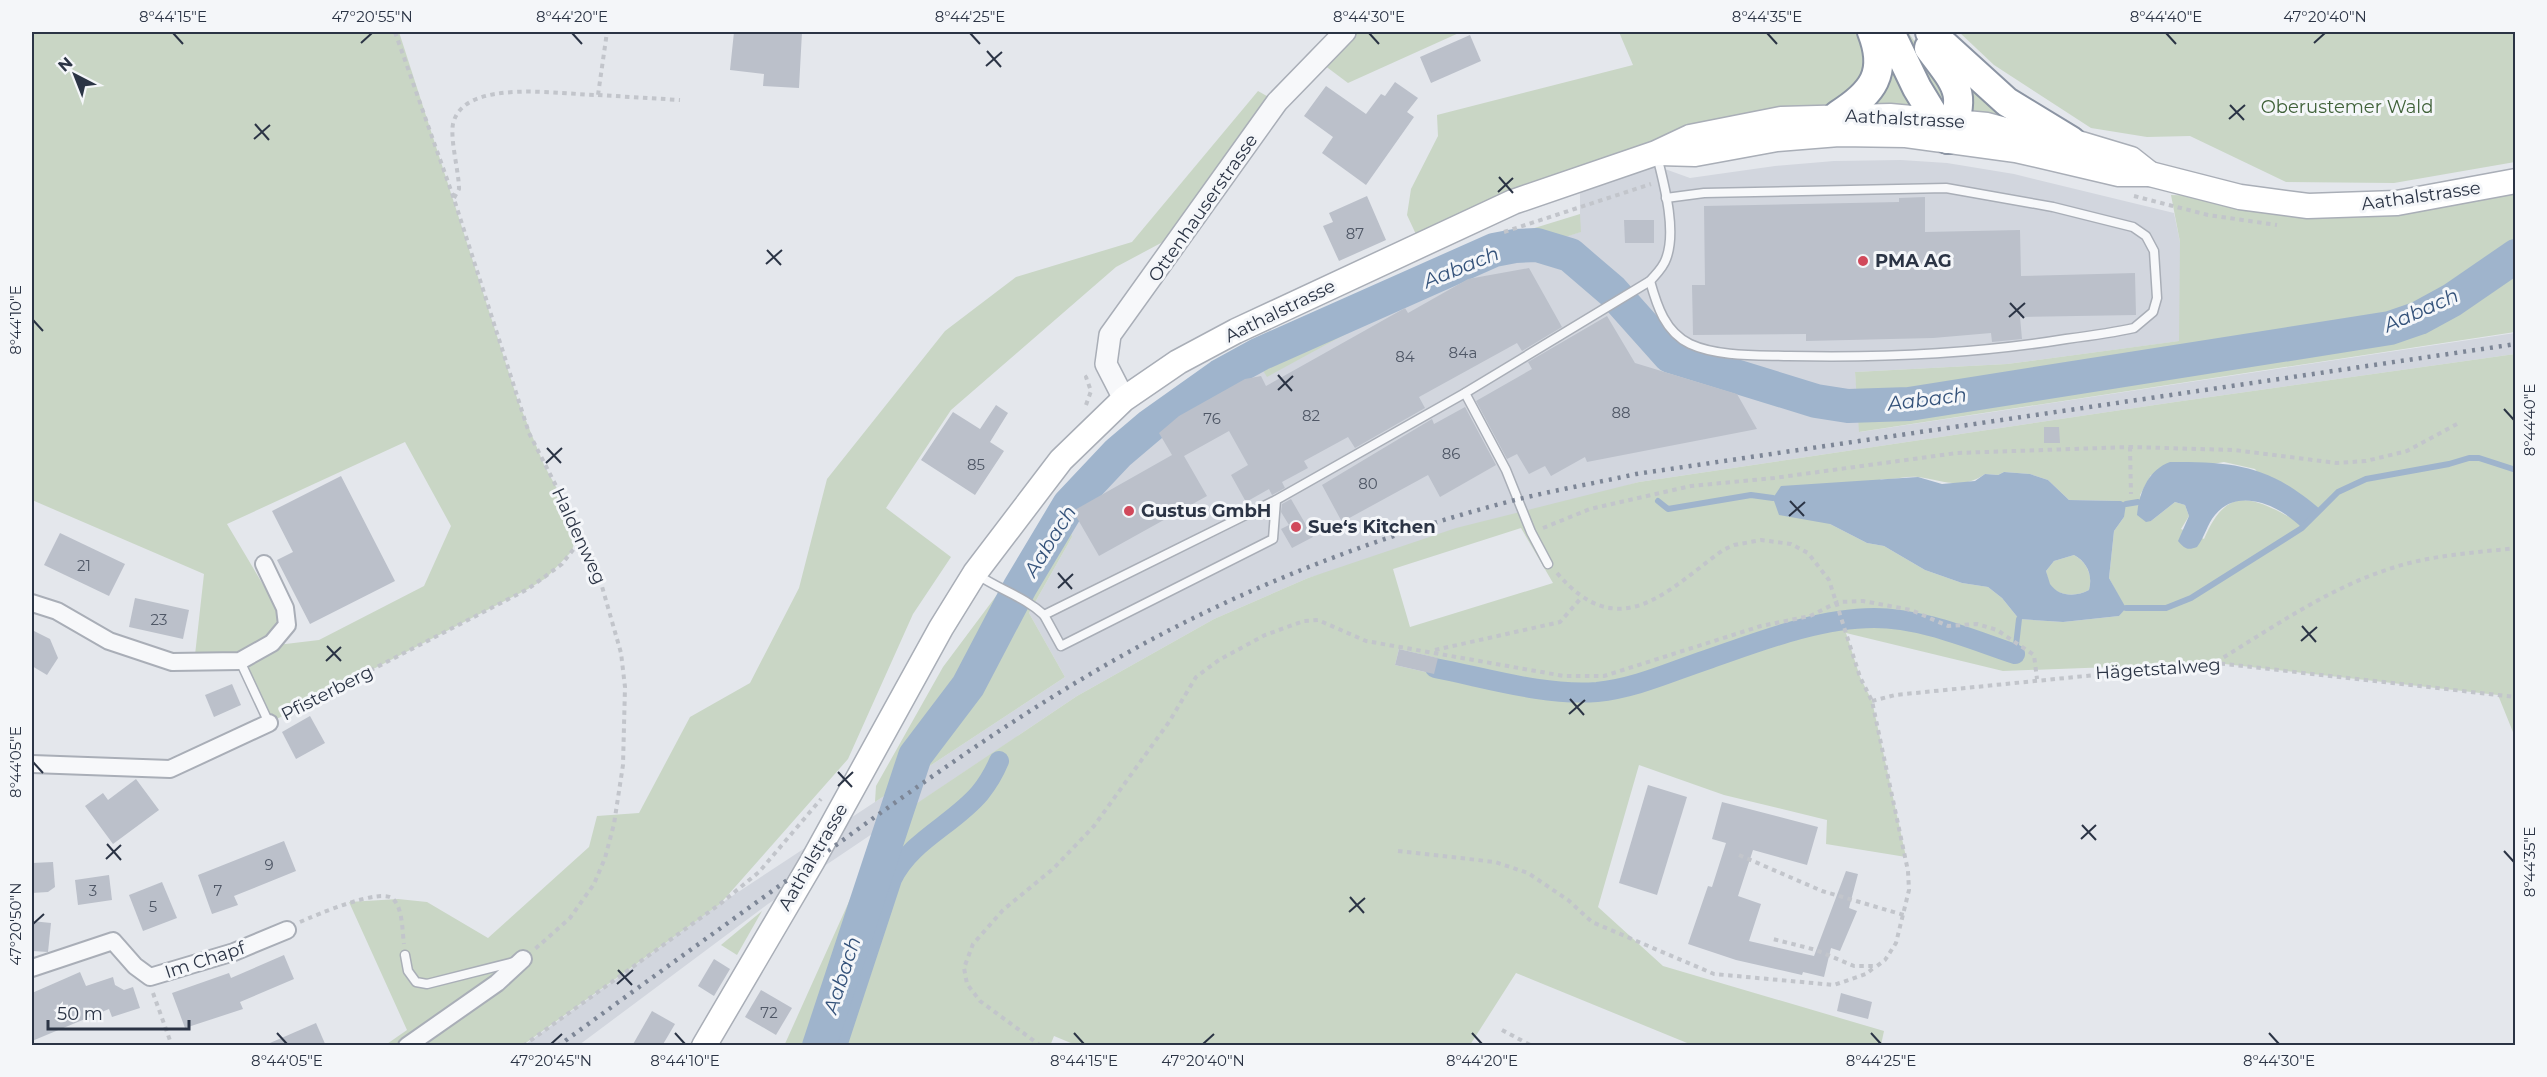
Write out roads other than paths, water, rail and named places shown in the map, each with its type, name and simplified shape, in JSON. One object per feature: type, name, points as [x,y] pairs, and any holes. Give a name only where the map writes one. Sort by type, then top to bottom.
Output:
[{"type":"highway","points":[[1838,115],[1864,97],[1875,80],[1879,58],[1872,32]]},
{"type":"highway","points":[[1890,32],[1917,88],[1946,126],[1960,104],[1958,90],[1916,32]]},
{"type":"highway","points":[[1930,32],[2007,102],[2071,141]]},
{"type":"main road","name":"Aathalstrasse","points":[[704,1046],[812,862],[941,628],[975,573],[1061,460],[1124,399],[1178,362],[1236,331],[1420,243],[1513,202],[1656,153],[1690,137],[1781,119],[1838,115],[2071,141],[2131,159],[2150,174]]},
{"type":"main road","name":"Aathalstrasse","points":[[1656,153],[1695,154],[1777,139],[1839,134],[1906,135],[1946,126],[2026,152],[2119,174],[2150,174],[2240,197],[2308,206],[2397,203],[2516,181]]},
{"type":"street","name":"Ottenhauserstrasse","points":[[1124,399],[1106,364],[1110,335],[1277,102],[1345,32]]},
{"type":"street","points":[[32,603],[57,611],[109,641],[149,656],[194,664],[240,661],[272,643],[287,625],[285,608],[264,564]]},
{"type":"street","name":"Pfisterberg","points":[[37,765],[170,769],[269,723]]},
{"type":"street","name":"Im Chapf","points":[[32,968],[113,942],[135,966],[150,977],[234,952],[287,930]]},
{"type":"street","points":[[407,1046],[497,983],[523,959]]},
{"type":"lane","points":[[1044,615],[1276,500],[1465,393],[1638,291],[1650,281],[1667,258],[1670,236],[1663,180],[1656,153]]},
{"type":"lane","points":[[1650,281],[1664,320],[1672,332],[1689,344],[1721,352],[1775,355],[1838,357],[2012,348],[2134,328],[2148,318],[2156,307],[2156,263],[2154,250],[2146,236],[2133,227],[2054,207],[1924,187],[1704,193],[1666,198]]},
{"type":"lane","points":[[1465,393],[1506,470],[1531,532],[1548,564]]},
{"type":"lane","points":[[975,573],[1001,589],[1031,602],[1044,615],[1061,646],[1273,539],[1276,500]]},
{"type":"lane","points":[[240,661],[269,723]]},
{"type":"lane","points":[[405,955],[408,971],[416,982],[427,984],[523,959]]},
{"type":"water","points":[[2170,462],[2214,463],[2251,469],[2285,484],[2321,510],[2302,528],[2283,513],[2259,502],[2235,502],[2224,506],[2215,515],[2197,547],[2186,548],[2178,541],[2189,516],[2185,505],[2175,502],[2151,521],[2146,522],[2137,515],[2140,499],[2150,476]]},
{"type":"water","points":[[2004,472],[2030,474],[2048,480],[2069,500],[2121,501],[2126,504],[2124,517],[2114,531],[2109,578],[2126,608],[2119,616],[2063,622],[2019,619],[2002,598],[1988,587],[1962,583],[1925,570],[1884,546],[1867,543],[1830,524],[1779,515],[1773,498],[1781,486],[1918,477],[1942,484],[1975,481],[1985,474],[1998,475]],"holes":[[[2074,555],[2086,565],[2089,574],[2089,590],[2073,595],[2058,591],[2050,584],[2046,571],[2054,561]]]},
{"type":"waterway","name":"Aabach","points":[[819,1046],[915,756],[968,686],[1020,587],[1069,505],[1118,453],[1151,425],[1220,376],[1260,354],[1494,250],[1537,245],[1570,255],[1612,291],[1670,356],[1816,401],[1848,406],[1909,404],[2390,328],[2419,318],[2452,300],[2516,256]]},
{"type":"waterway","points":[[1645,346],[1653,339]]},
{"type":"waterway","points":[[2126,608],[2166,608],[2191,598],[2302,528],[2338,492],[2366,479],[2449,464],[2469,458],[2479,458],[2516,470]]},
{"type":"waterway","points":[[1658,501],[1668,509],[1751,495],[1773,498]]},
{"type":"waterway","points":[[2126,504],[2138,502]]},
{"type":"waterway","points":[[1435,668],[1536,689],[1577,693],[1597,692],[1639,683],[1788,632],[1831,622],[1874,618],[1928,625],[2015,654]]},
{"type":"waterway","points":[[2015,654],[2019,619]]},
{"type":"waterway","points":[[837,1046],[892,879],[900,865],[921,843],[980,793],[991,778],[999,761]]},
{"type":"railway","points":[[558,1046],[958,758],[1057,694],[1107,664],[1212,609],[1286,576],[1361,547],[1515,500],[1636,474],[2516,344]]},
{"type":"place","name":"PMA AG","points":[[1863,261]]},
{"type":"place","name":"Gustus GmbH","points":[[1129,511]]},
{"type":"place","name":"Sue‘s Kitchen","points":[[1296,527]]},
{"type":"park label","name":"Oberustemer Wald","points":[[2347,107]]}]
